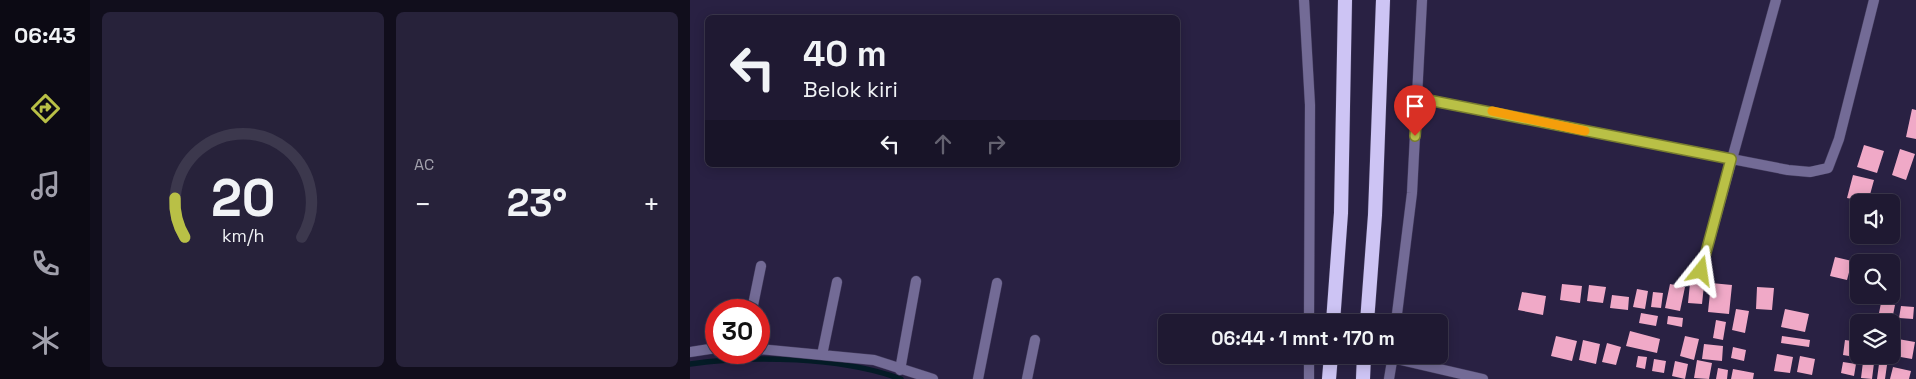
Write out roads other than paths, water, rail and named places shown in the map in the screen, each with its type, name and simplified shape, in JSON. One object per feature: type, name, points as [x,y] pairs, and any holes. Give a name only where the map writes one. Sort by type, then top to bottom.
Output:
[{"type":"highway","points":[[1334,314],[1341,213],[1345,0]]},
{"type":"highway","points":[[1368,314],[1376,215],[1383,0]]},
{"type":"highway","points":[[1329,379],[1330,364]]},
{"type":"highway","points":[[1363,379],[1364,364]]},
{"type":"street","points":[[1304,0],[1310,104],[1309,314]]},
{"type":"street","points":[[1397,314],[1412,193],[1422,0]]},
{"type":"street","points":[[1701,271],[1776,0]]},
{"type":"street","points":[[1418,98],[1731,159],[1810,172],[1828,168],[1839,139],[1874,0]]},
{"type":"street","points":[[754,299],[761,266]]},
{"type":"street","points":[[900,370],[916,281]]},
{"type":"street","points":[[822,355],[837,282]]},
{"type":"street","points":[[978,379],[998,282]]},
{"type":"street","points":[[1027,379],[1035,340]]},
{"type":"street","points":[[690,352],[705,350]]},
{"type":"street","points":[[770,350],[874,360],[900,370],[933,379]]},
{"type":"street","points":[[1309,364],[1309,379]]},
{"type":"street","points":[[1389,379],[1391,364]]},
{"type":"street","points":[[1423,364],[1482,379]]},
{"type":"waterway","points":[[690,364],[741,359],[797,360],[852,366],[901,379]]}]
